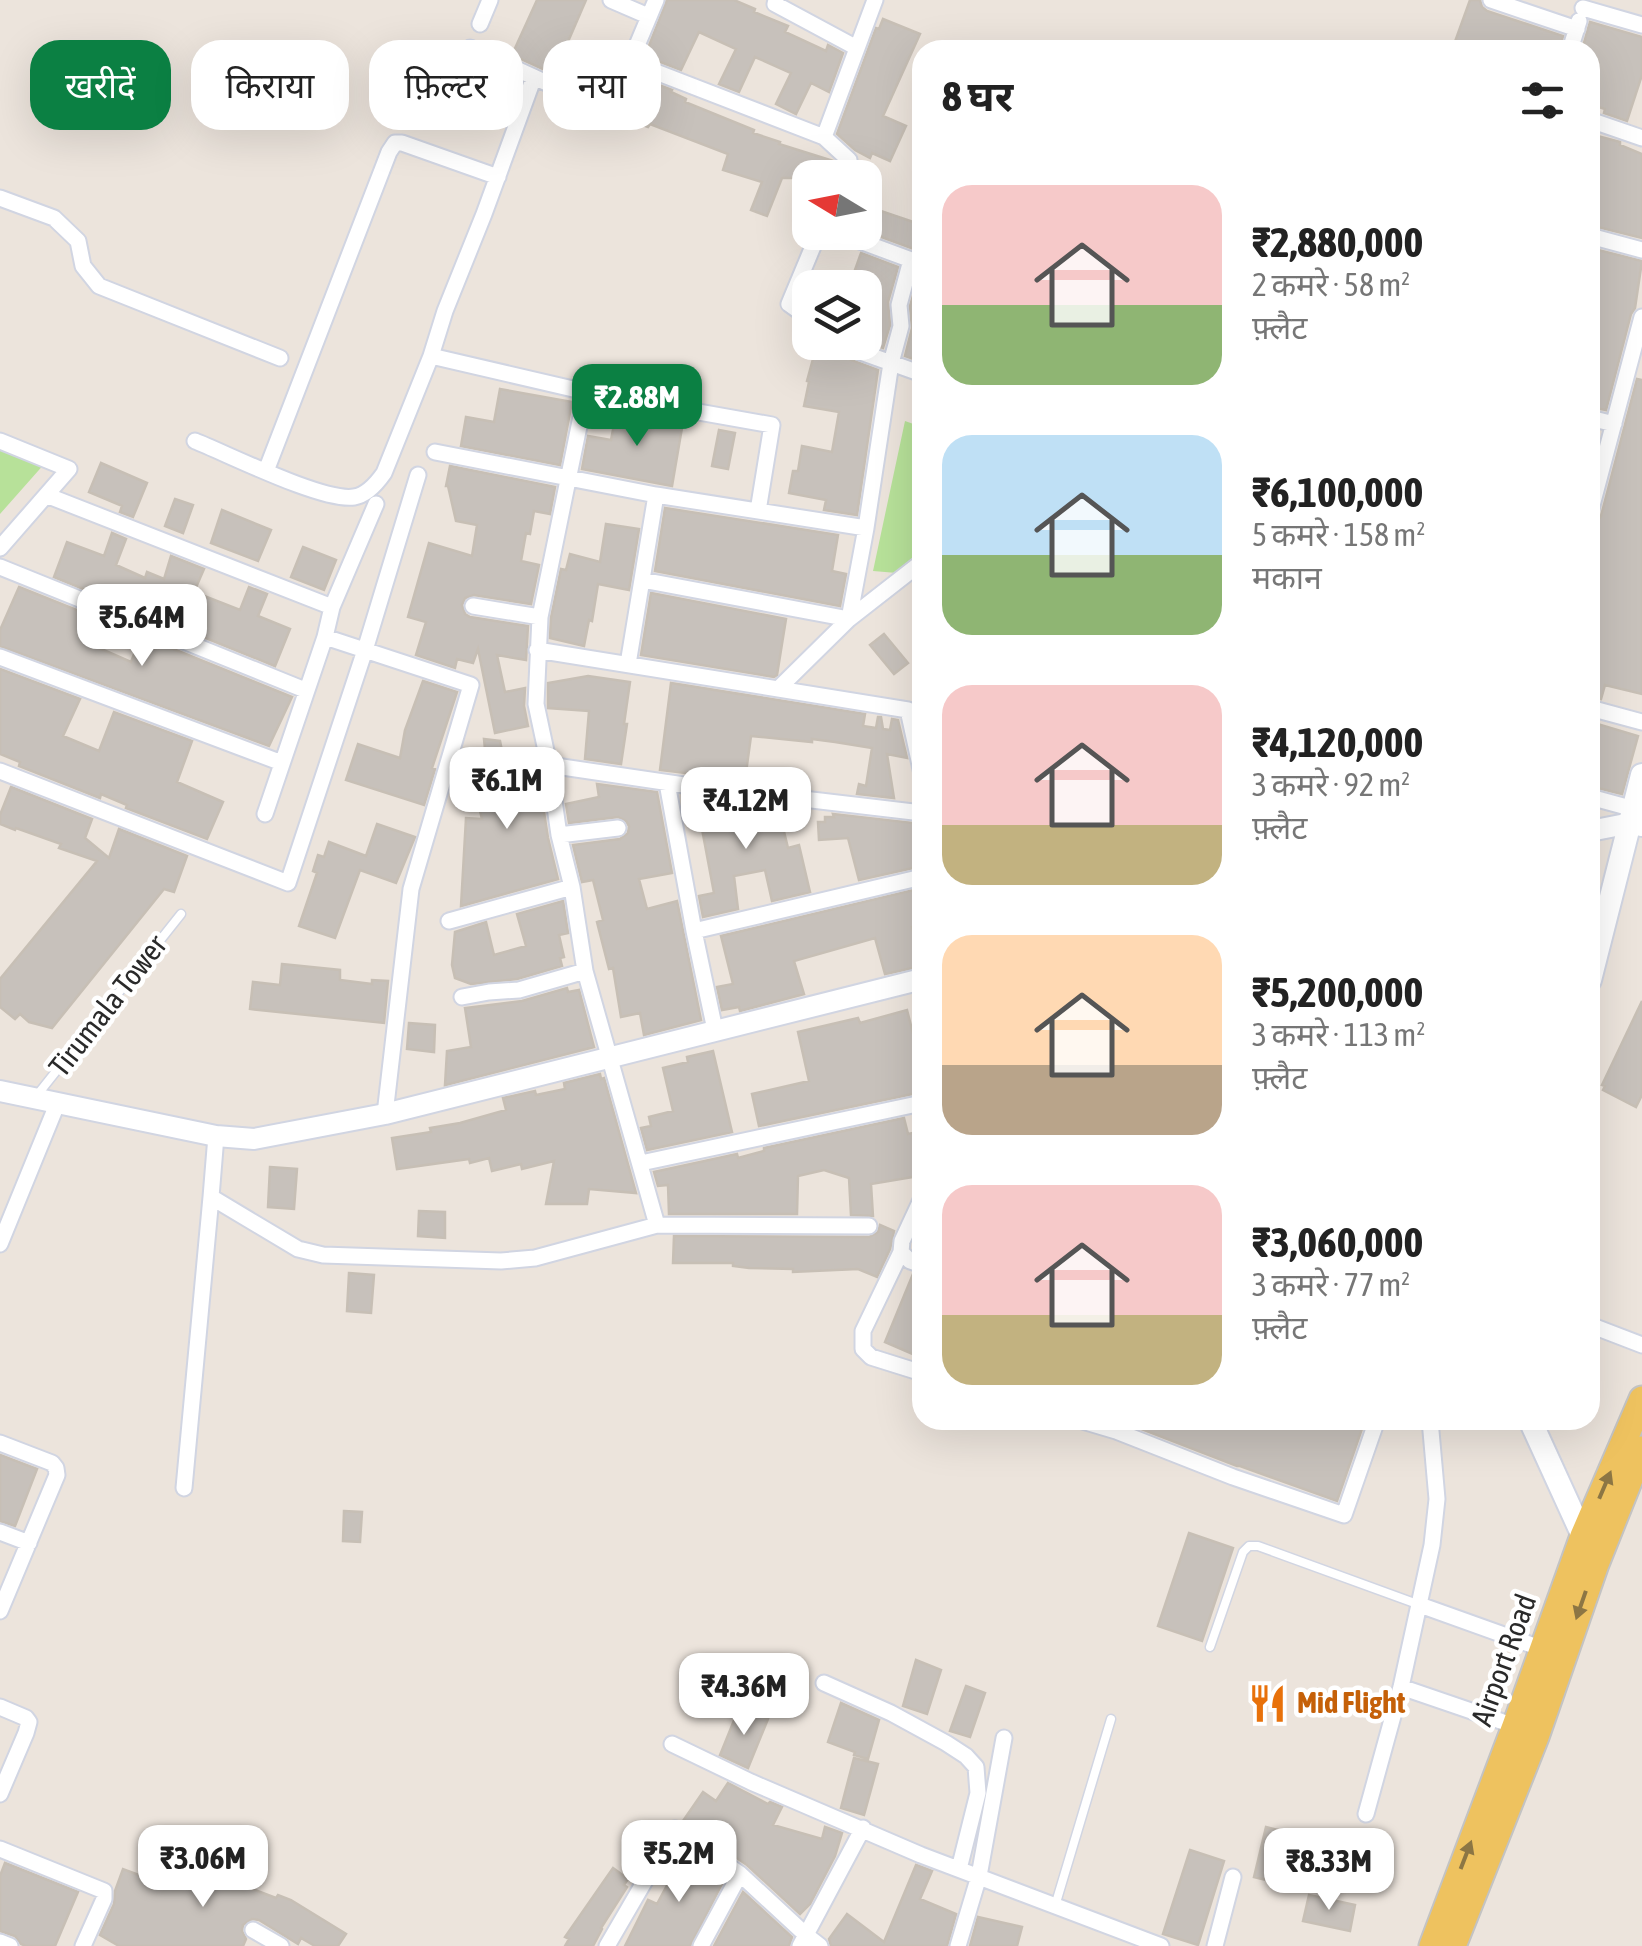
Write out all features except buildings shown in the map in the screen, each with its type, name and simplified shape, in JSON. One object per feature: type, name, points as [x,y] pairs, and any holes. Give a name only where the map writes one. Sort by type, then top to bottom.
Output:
[{"type":"main road","points":[[1600,945],[1636,819],[1642,775]]},
{"type":"main road","name":"Airport Road","points":[[1432,1946],[1583,1536],[1642,1399]]},
{"type":"main road","points":[[1535,1430],[1596,1564]]},
{"type":"main road","name":"Airport Road","points":[[1453,1946],[1536,1737],[1596,1564],[1642,1449]]},
{"type":"street","points":[[480,24],[490,0]]},
{"type":"street","points":[[611,0],[652,8],[639,40]]},
{"type":"street","points":[[824,137],[875,0]]},
{"type":"street","points":[[1491,0],[1577,29]]},
{"type":"street","points":[[772,1],[857,48]]},
{"type":"street","points":[[1573,40],[1584,4],[1642,25]]},
{"type":"street","points":[[523,72],[543,81]]},
{"type":"street","points":[[661,74],[824,137],[850,160]]},
{"type":"street","points":[[195,441],[304,487],[343,497],[357,497],[376,484],[391,458],[431,356],[534,77]]},
{"type":"street","points":[[1600,123],[1642,138]]},
{"type":"street","points":[[266,471],[395,142],[498,178]]},
{"type":"street","points":[[0,198],[54,218],[78,240],[83,266],[99,286],[280,358]]},
{"type":"street","points":[[1600,239],[1642,250]]},
{"type":"street","points":[[882,249],[912,260]]},
{"type":"street","points":[[849,619],[891,363],[901,326],[899,305],[912,274]]},
{"type":"street","points":[[1600,476],[1642,317]]},
{"type":"street","points":[[431,356],[586,392],[772,425],[758,511]]},
{"type":"street","points":[[882,360],[912,370]]},
{"type":"street","points":[[586,392],[540,617],[536,704],[572,887],[584,971],[657,1225]]},
{"type":"street","points":[[1600,420],[1614,424]]},
{"type":"street","points":[[0,441],[69,469],[0,548]]},
{"type":"street","points":[[435,452],[656,495],[866,528]]},
{"type":"street","points":[[0,772],[288,883],[366,650],[418,475]]},
{"type":"street","points":[[46,495],[332,607]]},
{"type":"street","points":[[628,664],[656,495]]},
{"type":"street","points":[[265,814],[332,607],[376,504]]},
{"type":"street","points":[[0,567],[305,690]]},
{"type":"street","points":[[778,688],[849,619],[912,570]]},
{"type":"street","points":[[642,580],[849,619]]},
{"type":"street","points":[[473,606],[540,617]]},
{"type":"street","points":[[325,637],[472,685],[410,889],[385,1114]]},
{"type":"street","points":[[537,650],[908,710],[912,707]]},
{"type":"street","points":[[0,657],[282,763]]},
{"type":"street","points":[[908,710],[912,728]]},
{"type":"street","points":[[1600,711],[1642,722]]},
{"type":"street","points":[[549,765],[912,812]]},
{"type":"street","points":[[667,783],[715,1030]]},
{"type":"street","points":[[1600,803],[1636,819]]},
{"type":"street","points":[[1600,828],[1636,819]]},
{"type":"street","points":[[559,835],[618,828]]},
{"type":"street","points":[[694,931],[912,879]]},
{"type":"street","points":[[449,922],[572,887]]},
{"type":"street","points":[[462,997],[519,990],[584,971]]},
{"type":"street","points":[[0,1091],[216,1136],[254,1138],[385,1114],[912,981]]},
{"type":"street","points":[[0,1244],[58,1102]]},
{"type":"street","points":[[640,1163],[912,1105]]},
{"type":"street","points":[[184,1488],[216,1136]]},
{"type":"street","points":[[211,1197],[298,1249],[323,1254],[500,1261],[535,1258],[657,1225],[869,1226]]},
{"type":"street","points":[[912,1219],[901,1252],[863,1331],[863,1349],[871,1357],[912,1370]]},
{"type":"street","points":[[901,1252],[912,1262]]},
{"type":"street","points":[[1600,1329],[1642,1345]]},
{"type":"street","points":[[1128,1430],[1234,1477],[1344,1515],[1373,1430]]},
{"type":"street","points":[[1366,1814],[1401,1686],[1432,1546],[1437,1500],[1431,1430]]},
{"type":"street","points":[[0,1443],[56,1468],[55,1480],[29,1544],[8,1574],[0,1611]]},
{"type":"street","points":[[0,1532],[29,1544]]},
{"type":"street","points":[[1420,1606],[1542,1649]]},
{"type":"street","points":[[824,1683],[946,1742],[976,1767],[978,1793],[959,1869]]},
{"type":"street","points":[[1401,1686],[1515,1726]]},
{"type":"street","points":[[0,1707],[29,1722],[1,1788]]},
{"type":"street","points":[[958,1946],[979,1876],[1004,1738]]},
{"type":"street","points":[[672,1744],[921,1855],[1161,1946]]},
{"type":"street","points":[[803,1941],[862,1828]]},
{"type":"street","points":[[607,1946],[674,1829],[740,1874],[803,1941],[820,1946]]},
{"type":"street","points":[[0,1848],[104,1891],[84,1946]]},
{"type":"street","points":[[701,1946],[740,1874]]},
{"type":"street","points":[[1215,1946],[1234,1877]]},
{"type":"street","points":[[253,1930],[281,1946]]},
{"type":"street","points":[[0,1942],[10,1946]]},
{"type":"lane","name":"Tirumala Tower","points":[[35,1098],[181,914]]},
{"type":"lane","points":[[1210,1646],[1249,1546],[1420,1606]]},
{"type":"lane","points":[[1055,1906],[1111,1719]]},
{"type":"green space","points":[[905,421],[912,423],[912,560],[897,573],[873,571]]},
{"type":"green space","points":[[0,443],[46,462],[0,514]]},
{"type":"place","name":"Mid Flight","points":[[1267,1703]]}]
